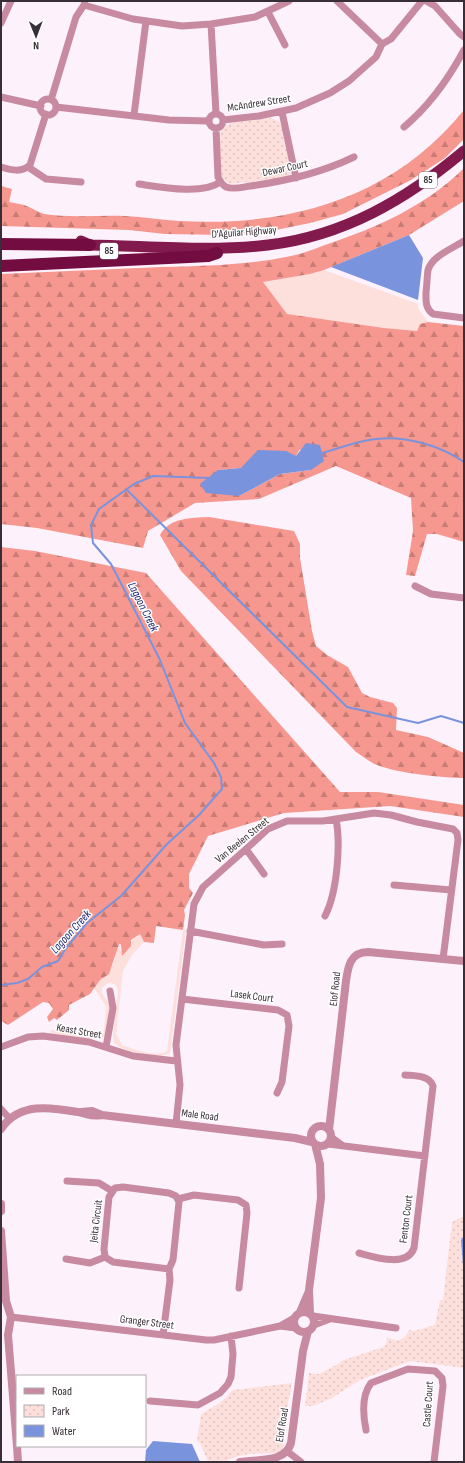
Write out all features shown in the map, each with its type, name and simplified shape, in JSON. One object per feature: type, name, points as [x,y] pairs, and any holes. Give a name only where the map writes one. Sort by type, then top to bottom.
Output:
[{"type":"highway","name":"D'Aguilar Highway","points":[[1,238],[81,241],[90,245],[237,248],[270,245],[304,238],[357,220],[389,205],[422,185],[464,151]]},
{"type":"highway","name":"D'Aguilar Highway","points":[[1,249],[217,253],[246,252],[288,246],[349,229],[385,213],[419,193],[440,178],[464,156]]},
{"type":"highway","points":[[1,244],[90,245]]},
{"type":"highway","points":[[1,266],[208,256],[217,253]]},
{"type":"street","points":[[1,23],[11,1]]},
{"type":"street","points":[[51,100],[76,17],[84,3],[119,16],[146,22],[182,26],[211,24],[255,17],[289,1]]},
{"type":"street","points":[[337,1],[382,44]]},
{"type":"street","name":"McAndrew Street","points":[[223,120],[282,112],[313,102],[349,81],[376,57],[382,44],[391,39],[422,1]]},
{"type":"street","points":[[426,1],[435,6],[464,37]]},
{"type":"street","points":[[268,12],[284,45]]},
{"type":"street","points":[[134,116],[146,22]]},
{"type":"street","points":[[211,24],[216,113]]},
{"type":"street","points":[[404,127],[422,109],[449,74],[464,50]]},
{"type":"street","points":[[1,97],[41,106]]},
{"type":"street","points":[[44,100],[51,100],[55,102],[56,107],[53,113],[46,114],[42,111],[41,106],[44,100]]},
{"type":"street","points":[[56,107],[168,120],[208,121]]},
{"type":"street","points":[[282,112],[296,178]]},
{"type":"street","points":[[216,113],[220,114],[223,120],[222,124],[216,128]]},
{"type":"street","points":[[208,121],[211,115],[216,113]]},
{"type":"street","points":[[1,167],[17,171],[28,167],[32,161],[46,114]]},
{"type":"street","points":[[208,121],[210,125],[216,128]]},
{"type":"street","points":[[139,184],[174,188],[209,188],[220,182],[218,173],[216,128]]},
{"type":"street","name":"Dewar Court","points":[[220,182],[227,187],[237,188],[296,178],[324,170],[354,157]]},
{"type":"street","points":[[28,167],[46,179],[81,182]]},
{"type":"street","points":[[464,241],[430,265],[426,302],[429,311],[433,314],[464,318]]},
{"type":"street","points":[[415,586],[431,594],[464,598]]},
{"type":"street","name":"Van Beelen Street","points":[[176,1124],[180,1085],[176,1062],[176,1044],[194,904],[203,888],[268,829],[278,824],[296,820],[323,821],[363,814],[386,814],[453,829],[457,833],[458,840],[443,959]]},
{"type":"street","points":[[325,916],[332,899],[339,841],[336,819]]},
{"type":"street","points":[[246,848],[260,865],[264,874]]},
{"type":"street","points":[[394,885],[451,890]]},
{"type":"street","points":[[190,931],[264,946],[282,944]]},
{"type":"street","name":"Elof Road","points":[[320,1164],[328,1139],[347,977],[352,959],[357,954],[368,952],[464,961]]},
{"type":"street","points":[[106,1047],[113,1008],[110,991]]},
{"type":"street","name":"Lasek Court","points":[[182,999],[278,1010],[287,1015],[290,1026],[282,1082],[277,1093]]},
{"type":"street","name":"Keast Street","points":[[1,1047],[16,1041],[36,1036],[84,1041],[133,1056],[176,1062]]},
{"type":"street","points":[[321,1126],[328,1139],[346,1146],[425,1156],[433,1086],[432,1082],[427,1078],[405,1075]]},
{"type":"street","name":"Male Road","points":[[1,1129],[10,1118],[24,1110],[35,1108],[80,1112],[92,1110],[102,1115],[295,1138],[314,1143],[328,1139]]},
{"type":"street","points":[[1,1109],[10,1118]]},
{"type":"street","name":"Elof Road","points":[[321,1126],[330,1113]]},
{"type":"street","name":"Male Road","points":[[295,1138],[321,1126]]},
{"type":"street","name":"Elof Road","points":[[240,1462],[277,1459],[288,1452],[291,1443],[303,1351],[311,1328],[309,1290],[321,1198],[320,1164],[312,1131]]},
{"type":"street","name":"Fenton Court","points":[[359,1252],[398,1259],[408,1257],[412,1253],[425,1156]]},
{"type":"street","points":[[67,1181],[98,1183],[112,1191]]},
{"type":"street","name":"Jeita Circuit","points":[[169,1269],[113,1262],[105,1257],[104,1249],[109,1197],[112,1191],[123,1187],[169,1193],[178,1199]]},
{"type":"street","points":[[163,1335],[170,1280],[169,1269],[174,1252],[179,1206],[178,1199],[194,1195],[238,1200],[249,1204],[240,1288]]},
{"type":"street","points":[[1,1204],[1,1211]]},
{"type":"street","points":[[1,1231],[6,1301],[11,1317],[8,1336],[16,1434]]},
{"type":"street","points":[[66,1259],[90,1262],[105,1257]]},
{"type":"street","name":"Elof Road","points":[[303,1351],[294,1323],[309,1290]]},
{"type":"street","points":[[297,1315],[311,1315],[396,1328]]},
{"type":"street","name":"Granger Street","points":[[11,1317],[206,1340],[280,1326],[297,1315]]},
{"type":"street","points":[[297,1329],[311,1328],[330,1319]]},
{"type":"street","name":"Granger Street","points":[[280,1326],[297,1329]]},
{"type":"street","points":[[150,1401],[198,1405],[220,1393],[228,1384],[230,1377],[234,1354],[231,1336]]},
{"type":"street","name":"Castle Court","points":[[366,1430],[363,1416],[365,1394],[371,1383],[408,1369],[435,1371],[442,1378],[443,1386],[434,1462]]},
{"type":"street","points":[[17,1447],[18,1462]]},
{"type":"street","points":[[288,1452],[301,1462]]},
{"type":"green space","points":[[464,110],[464,139],[445,158],[411,180],[343,214],[310,223],[271,231],[225,235],[165,234],[129,230],[1,226],[1,186],[12,189],[9,202],[27,206],[44,214],[54,215],[125,216],[180,221],[221,222],[261,219],[299,212],[337,201],[372,185],[405,165],[436,140]]},
{"type":"green space","points":[[271,118],[280,122],[282,126],[291,169],[290,174],[284,178],[229,184],[221,177],[219,147],[221,130],[230,123]]},
{"type":"green space","points":[[464,168],[464,201],[409,235],[324,270],[310,274],[263,282],[287,314],[384,328],[417,331],[420,324],[428,322],[464,326],[464,542],[437,534],[427,534],[415,576],[406,575],[413,531],[411,498],[336,466],[259,499],[195,503],[148,531],[143,548],[37,528],[1,524],[1,274],[226,264],[291,256],[304,253],[381,223],[417,205],[449,182]],"holes":[[[300,449],[311,470],[280,474],[239,496],[218,470],[241,468],[296,456]]]},
{"type":"green space","points":[[324,270],[418,304],[418,308],[428,322],[420,324],[417,331],[384,328],[286,314],[263,282],[310,274]]},
{"type":"green space","points":[[209,517],[294,531],[300,544],[300,558],[312,631],[316,646],[327,655],[348,667],[362,693],[370,697],[393,703],[397,708],[396,730],[428,737],[464,753],[464,778],[408,773],[386,768],[374,764],[356,752],[181,571],[160,535],[164,529],[175,522],[188,518]]},
{"type":"green space","points":[[1,547],[35,551],[146,573],[340,792],[378,792],[464,805],[464,817],[390,806],[284,813],[208,836],[189,874],[189,888],[193,893],[184,910],[185,915],[183,930],[156,926],[154,943],[144,942],[140,934],[131,940],[131,946],[122,956],[121,944],[119,944],[109,974],[100,980],[90,994],[69,1005],[69,1010],[57,1020],[54,1018],[49,1022],[47,1017],[53,1009],[49,1003],[43,1002],[8,1025],[1,1021]]},
{"type":"green space","points":[[183,930],[186,930],[170,1053],[159,1056],[142,1054],[125,1049],[114,1043],[113,1035],[118,990],[112,983],[108,983],[102,988],[102,993],[110,1009],[106,1035],[102,1037],[87,1038],[50,1033],[51,1030],[99,1036],[104,1033],[106,1006],[94,988],[112,966],[119,944],[121,944],[120,951],[140,934],[144,942],[132,955],[123,971],[116,1034],[122,1045],[132,1049],[157,1054],[167,1051]]},
{"type":"green space","points":[[464,1216],[464,1368],[410,1361],[360,1380],[332,1398],[313,1406],[305,1406],[309,1373],[319,1374],[340,1363],[341,1361],[383,1347],[386,1345],[387,1337],[394,1340],[400,1340],[405,1337],[409,1330],[414,1331],[435,1325],[440,1300],[443,1300],[452,1222]]},
{"type":"green space","points":[[292,1383],[287,1408],[284,1446],[282,1450],[276,1453],[248,1454],[235,1457],[224,1462],[208,1462],[200,1443],[197,1441],[201,1414],[220,1403],[233,1390]]},
{"type":"water","points":[[409,235],[423,258],[418,300],[331,267]]},
{"type":"water","points":[[306,443],[320,445],[324,461],[311,470],[280,474],[239,496],[206,493],[200,484],[218,470],[241,468],[258,450],[286,451],[296,456]]},
{"type":"water","points":[[464,1236],[464,1278],[461,1240]]},
{"type":"water","points":[[153,1441],[192,1444],[200,1462],[145,1462],[146,1450]]},
{"type":"waterway","name":"Lagoon Creek","points":[[320,454],[348,445],[369,440],[387,438],[411,440],[422,443],[445,451],[464,462]]},
{"type":"waterway","name":"Lagoon Creek","points":[[1,985],[17,983],[28,979],[42,967],[58,961],[66,948],[87,923],[121,896],[167,844],[199,815],[222,789],[221,777],[214,763],[185,723],[160,660],[111,564],[93,543],[91,525],[99,509],[134,484],[153,476],[209,478]]},
{"type":"waterway","points":[[126,489],[347,707],[418,723],[441,716],[464,723]]}]
